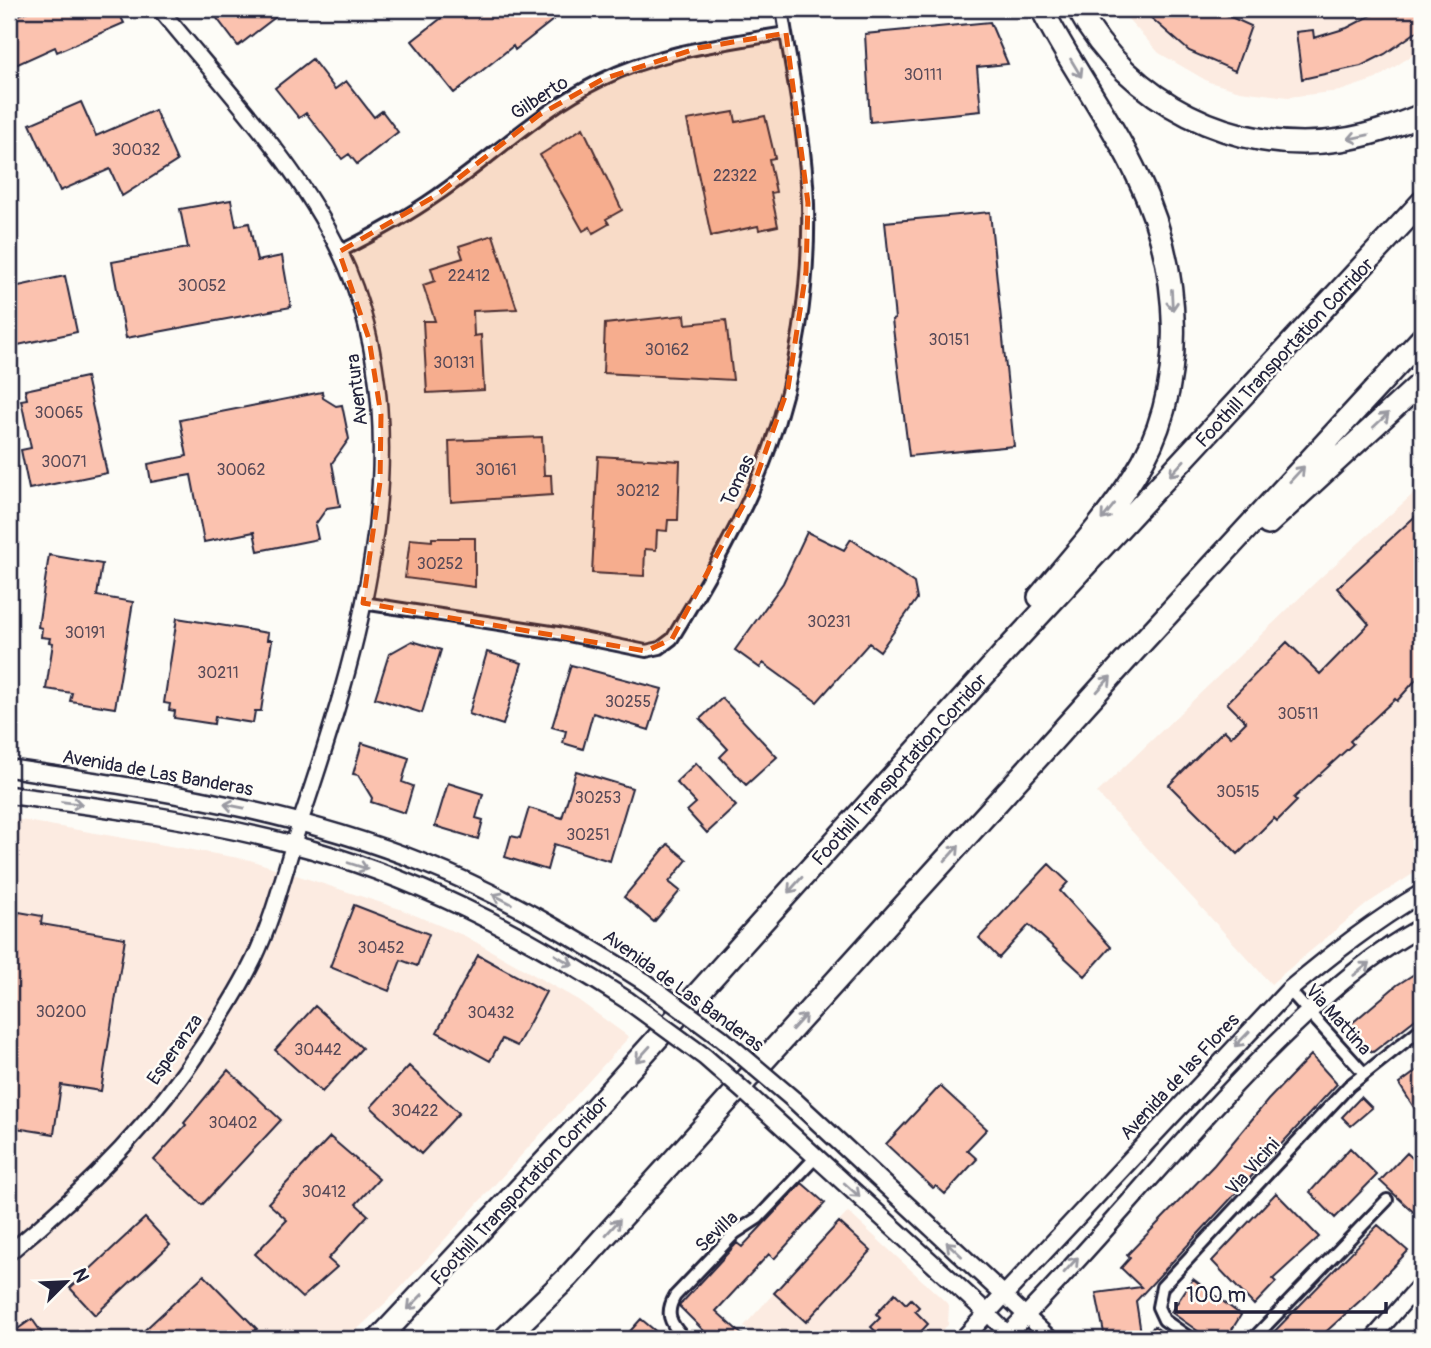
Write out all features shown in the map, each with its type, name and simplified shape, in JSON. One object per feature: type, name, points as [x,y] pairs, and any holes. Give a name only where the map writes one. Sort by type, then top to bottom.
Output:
[{"type":"highway","points":[[1005,652],[1022,618],[1116,503],[1147,453],[1165,398],[1173,327],[1169,264],[1152,209],[1137,173],[1042,9]]},
{"type":"highway","points":[[1078,9],[1102,47],[1129,75],[1160,100],[1218,128],[1252,138],[1292,142],[1338,141],[1381,132],[1422,116]]},
{"type":"highway","name":"Foothill Transportation Corridor","points":[[379,1339],[593,1110],[1005,652],[1422,202]]},
{"type":"highway","points":[[518,1339],[568,1277],[1135,650],[1422,338]]},
{"type":"highway","points":[[1135,650],[1155,640],[1250,541],[1422,382]]},
{"type":"highway","points":[[504,1339],[568,1277]]},
{"type":"main road","name":"Avenida de Las Banderas","points":[[9,768],[168,793],[301,821],[427,864],[572,935],[645,982],[721,1038],[793,1100],[1004,1295]]},
{"type":"main road","points":[[9,795],[164,817],[293,844],[418,887],[560,957],[627,1000],[705,1057],[988,1313]]},
{"type":"main road","name":"Avenida de las Flores","points":[[963,1339],[1289,990],[1334,952],[1422,893]]},
{"type":"main road","points":[[1008,1338],[1216,1104],[1308,1011],[1403,936],[1422,927]]},
{"type":"main road","points":[[802,1144],[820,1126]]},
{"type":"street","name":"Aventura","points":[[160,9],[297,181],[340,252],[355,288],[369,339],[381,415],[380,482],[363,603],[335,714],[301,821]]},
{"type":"street","name":"Tomas","points":[[363,603],[558,633],[646,651],[660,648],[672,639],[719,560],[753,487],[769,451],[788,388],[806,272],[808,203],[800,120],[782,9]]},
{"type":"street","name":"Gilberto","points":[[340,252],[437,195],[539,115],[603,79],[654,60],[698,48],[786,33]]},
{"type":"street","name":"Esperanza","points":[[9,1253],[48,1220],[114,1155],[203,1046],[254,959],[301,821]]},
{"type":"street","name":"Via Mattina","points":[[1289,990],[1363,1072]]},
{"type":"street","name":"Via Vicini","points":[[1191,1339],[1164,1320],[1158,1307],[1162,1287],[1363,1072],[1422,1028]]},
{"type":"street","name":"Sevilla","points":[[682,1338],[672,1326],[669,1316],[675,1296],[735,1233],[758,1218],[816,1157]]},
{"type":"street","points":[[1253,1339],[1387,1200]]},
{"type":"street","points":[[1372,1339],[1422,1282]]},
{"type":"street","name":"Avenida de Las Banderas","points":[[1004,1295],[1051,1339]]},
{"type":"street","points":[[988,1313],[1008,1338]]},
{"type":"highlighted area","points":[[786,33],[808,203],[806,272],[788,388],[753,487],[672,639],[646,651],[363,603],[380,482],[381,415],[369,339],[339,252],[437,195],[539,115],[603,79],[698,48]]},
{"type":"shaded area","points":[[1119,9],[1422,9],[1422,49],[1376,79],[1340,91],[1288,97],[1240,91],[1209,82],[1159,53]]},
{"type":"shaded area","points":[[1422,486],[1422,868],[1368,903],[1271,984],[1097,793],[1319,579]]},
{"type":"shaded area","points":[[9,818],[250,860],[400,909],[465,936],[578,1000],[629,1037],[396,1293],[347,1339],[9,1339]]},
{"type":"shaded area","points":[[848,1212],[949,1305],[948,1325],[933,1339],[758,1339],[744,1326]]},
{"type":"building","points":[[33,9],[117,9],[124,23],[57,52],[55,47],[9,68],[9,19]]},
{"type":"building","points":[[210,9],[286,9],[238,46]]},
{"type":"building","points":[[453,9],[544,9],[553,20],[515,50],[513,46],[454,93],[412,41]]},
{"type":"building","points":[[1141,9],[1213,9],[1251,26],[1235,71],[1189,51]]},
{"type":"building","points":[[1373,9],[1422,9],[1422,28],[1385,54],[1361,66],[1302,79],[1296,32],[1313,30],[1314,38],[1347,28],[1376,13]]},
{"type":"building","points":[[990,22],[1008,64],[977,67],[981,111],[870,122],[865,34]]},
{"type":"building","points":[[312,59],[335,89],[346,81],[374,117],[382,111],[398,132],[357,164],[349,154],[342,159],[306,113],[299,118],[275,88]]},
{"type":"building","points":[[81,102],[96,136],[155,110],[177,161],[122,196],[110,169],[60,191],[30,124]]},
{"type":"building","points":[[734,112],[736,122],[765,116],[775,158],[769,159],[776,192],[771,193],[778,226],[759,230],[758,226],[711,236],[687,120]]},
{"type":"building","points":[[583,128],[622,210],[606,219],[609,224],[593,233],[590,227],[583,231],[540,155]]},
{"type":"building","points":[[231,200],[236,226],[249,223],[257,261],[282,256],[291,307],[126,338],[112,262],[188,248],[180,209]]},
{"type":"building","points":[[990,212],[1014,446],[909,456],[892,320],[895,319],[885,222]]},
{"type":"building","points":[[493,235],[517,309],[473,311],[474,336],[481,335],[484,390],[427,393],[423,321],[435,321],[423,285],[435,281],[431,268],[463,258],[459,246]]},
{"type":"building","points":[[65,276],[77,332],[9,347],[9,288]]},
{"type":"building","points":[[685,315],[686,324],[726,320],[733,380],[603,373],[605,324]]},
{"type":"building","points":[[86,377],[107,473],[29,489],[21,450],[31,448],[21,400],[27,399],[25,390]]},
{"type":"building","points":[[322,392],[323,398],[336,406],[342,405],[349,439],[332,463],[340,506],[327,508],[315,525],[318,539],[258,551],[254,532],[204,542],[191,475],[151,482],[148,464],[187,456],[180,420]]},
{"type":"building","points":[[542,437],[544,475],[551,475],[552,495],[451,502],[449,441]]},
{"type":"building","points":[[598,456],[680,461],[678,520],[668,520],[667,531],[657,530],[656,550],[645,549],[644,576],[592,573]]},
{"type":"building","points":[[1422,510],[1422,673],[1397,701],[1395,699],[1350,741],[1353,744],[1294,798],[1297,801],[1277,821],[1274,818],[1238,854],[1169,785],[1224,730],[1231,737],[1246,722],[1227,703],[1287,642],[1320,674],[1369,624],[1337,588]]},
{"type":"building","points":[[807,532],[844,550],[851,539],[914,583],[917,599],[880,651],[869,643],[817,702],[763,663],[760,668],[735,650],[783,583]]},
{"type":"building","points":[[432,538],[475,538],[475,587],[405,578],[410,539],[432,541]]},
{"type":"building","points":[[49,555],[102,564],[97,596],[133,602],[115,708],[70,701],[72,693],[46,689],[53,643],[49,642],[50,638],[41,637],[42,628],[38,627]]},
{"type":"building","points":[[177,618],[268,633],[267,640],[272,640],[261,711],[255,711],[253,723],[215,717],[214,724],[174,718],[175,711],[169,710],[170,704],[164,703]]},
{"type":"building","points":[[412,641],[441,650],[422,713],[375,698],[389,654]]},
{"type":"building","points":[[487,652],[522,663],[503,725],[469,714]]},
{"type":"building","points":[[571,665],[662,689],[649,730],[593,713],[583,749],[563,743],[566,731],[552,727]]},
{"type":"building","points":[[722,698],[777,757],[746,785],[720,757],[728,749],[700,719]]},
{"type":"building","points":[[362,743],[409,758],[402,782],[413,786],[405,813],[371,802],[372,798],[358,775],[353,774]]},
{"type":"building","points":[[696,763],[736,806],[707,833],[687,811],[696,803],[676,782]]},
{"type":"building","points":[[576,771],[632,788],[610,861],[554,844],[547,870],[505,857],[511,836],[520,838],[529,808],[562,818]]},
{"type":"building","points":[[448,783],[483,794],[476,818],[483,820],[478,839],[435,826]]},
{"type":"building","points":[[668,844],[687,860],[669,882],[680,891],[654,922],[624,897]]},
{"type":"building","points":[[1049,864],[1068,882],[1060,891],[1111,947],[1085,976],[1029,925],[999,958],[979,938]]},
{"type":"building","points":[[354,905],[429,934],[417,966],[401,960],[389,991],[330,967]]},
{"type":"building","points":[[19,912],[42,916],[41,924],[125,938],[101,1091],[61,1085],[54,1134],[9,1127],[9,919],[17,920]]},
{"type":"building","points":[[478,955],[546,992],[517,1046],[502,1039],[490,1061],[437,1032]]},
{"type":"building","points":[[1422,969],[1422,1014],[1373,1052],[1369,1050],[1351,1024],[1397,985]]},
{"type":"building","points":[[315,1006],[362,1048],[322,1092],[275,1050]]},
{"type":"building","points":[[1311,1055],[1337,1084],[1136,1301],[1141,1333],[1105,1338],[1096,1293],[1141,1287],[1121,1268],[1130,1258],[1127,1255],[1214,1165],[1268,1100]]},
{"type":"building","points":[[409,1066],[459,1113],[421,1154],[371,1107]]},
{"type":"building","points":[[1422,1067],[1422,1120],[1399,1084]]},
{"type":"building","points":[[228,1070],[281,1120],[202,1205],[154,1160],[186,1125],[184,1123]]},
{"type":"building","points":[[940,1086],[987,1129],[967,1150],[977,1159],[945,1194],[936,1186],[933,1188],[886,1144]]},
{"type":"building","points":[[1361,1097],[1372,1108],[1351,1126],[1342,1117]]},
{"type":"building","points":[[330,1137],[379,1179],[356,1204],[368,1215],[328,1259],[337,1267],[302,1298],[255,1254],[287,1220],[268,1203]]},
{"type":"building","points":[[1350,1148],[1377,1175],[1335,1218],[1310,1192]]},
{"type":"building","points":[[1407,1153],[1422,1167],[1422,1220],[1380,1181]]},
{"type":"building","points":[[802,1183],[825,1203],[774,1259],[769,1254],[716,1311],[747,1339],[712,1339],[679,1306],[737,1243],[742,1247]]},
{"type":"building","points":[[1276,1193],[1319,1237],[1273,1279],[1276,1282],[1254,1305],[1212,1261]]},
{"type":"building","points":[[145,1218],[170,1245],[95,1315],[70,1288]]},
{"type":"building","points":[[839,1222],[871,1251],[806,1322],[774,1293]]},
{"type":"building","points":[[1378,1225],[1408,1251],[1362,1299],[1318,1339],[1267,1339]]},
{"type":"building","points":[[204,1275],[257,1329],[245,1339],[135,1339]]},
{"type":"building","points":[[1193,1279],[1241,1315],[1226,1339],[1209,1339],[1171,1312]]},
{"type":"building","points":[[895,1293],[906,1304],[911,1299],[919,1307],[915,1311],[928,1324],[914,1339],[884,1339],[871,1327],[880,1318],[876,1314]]},
{"type":"building","points":[[32,1319],[46,1339],[9,1339],[9,1335]]},
{"type":"building","points":[[641,1319],[665,1339],[623,1339]]},
{"type":"building","points":[[1154,1326],[1172,1339],[1145,1339]]}]
